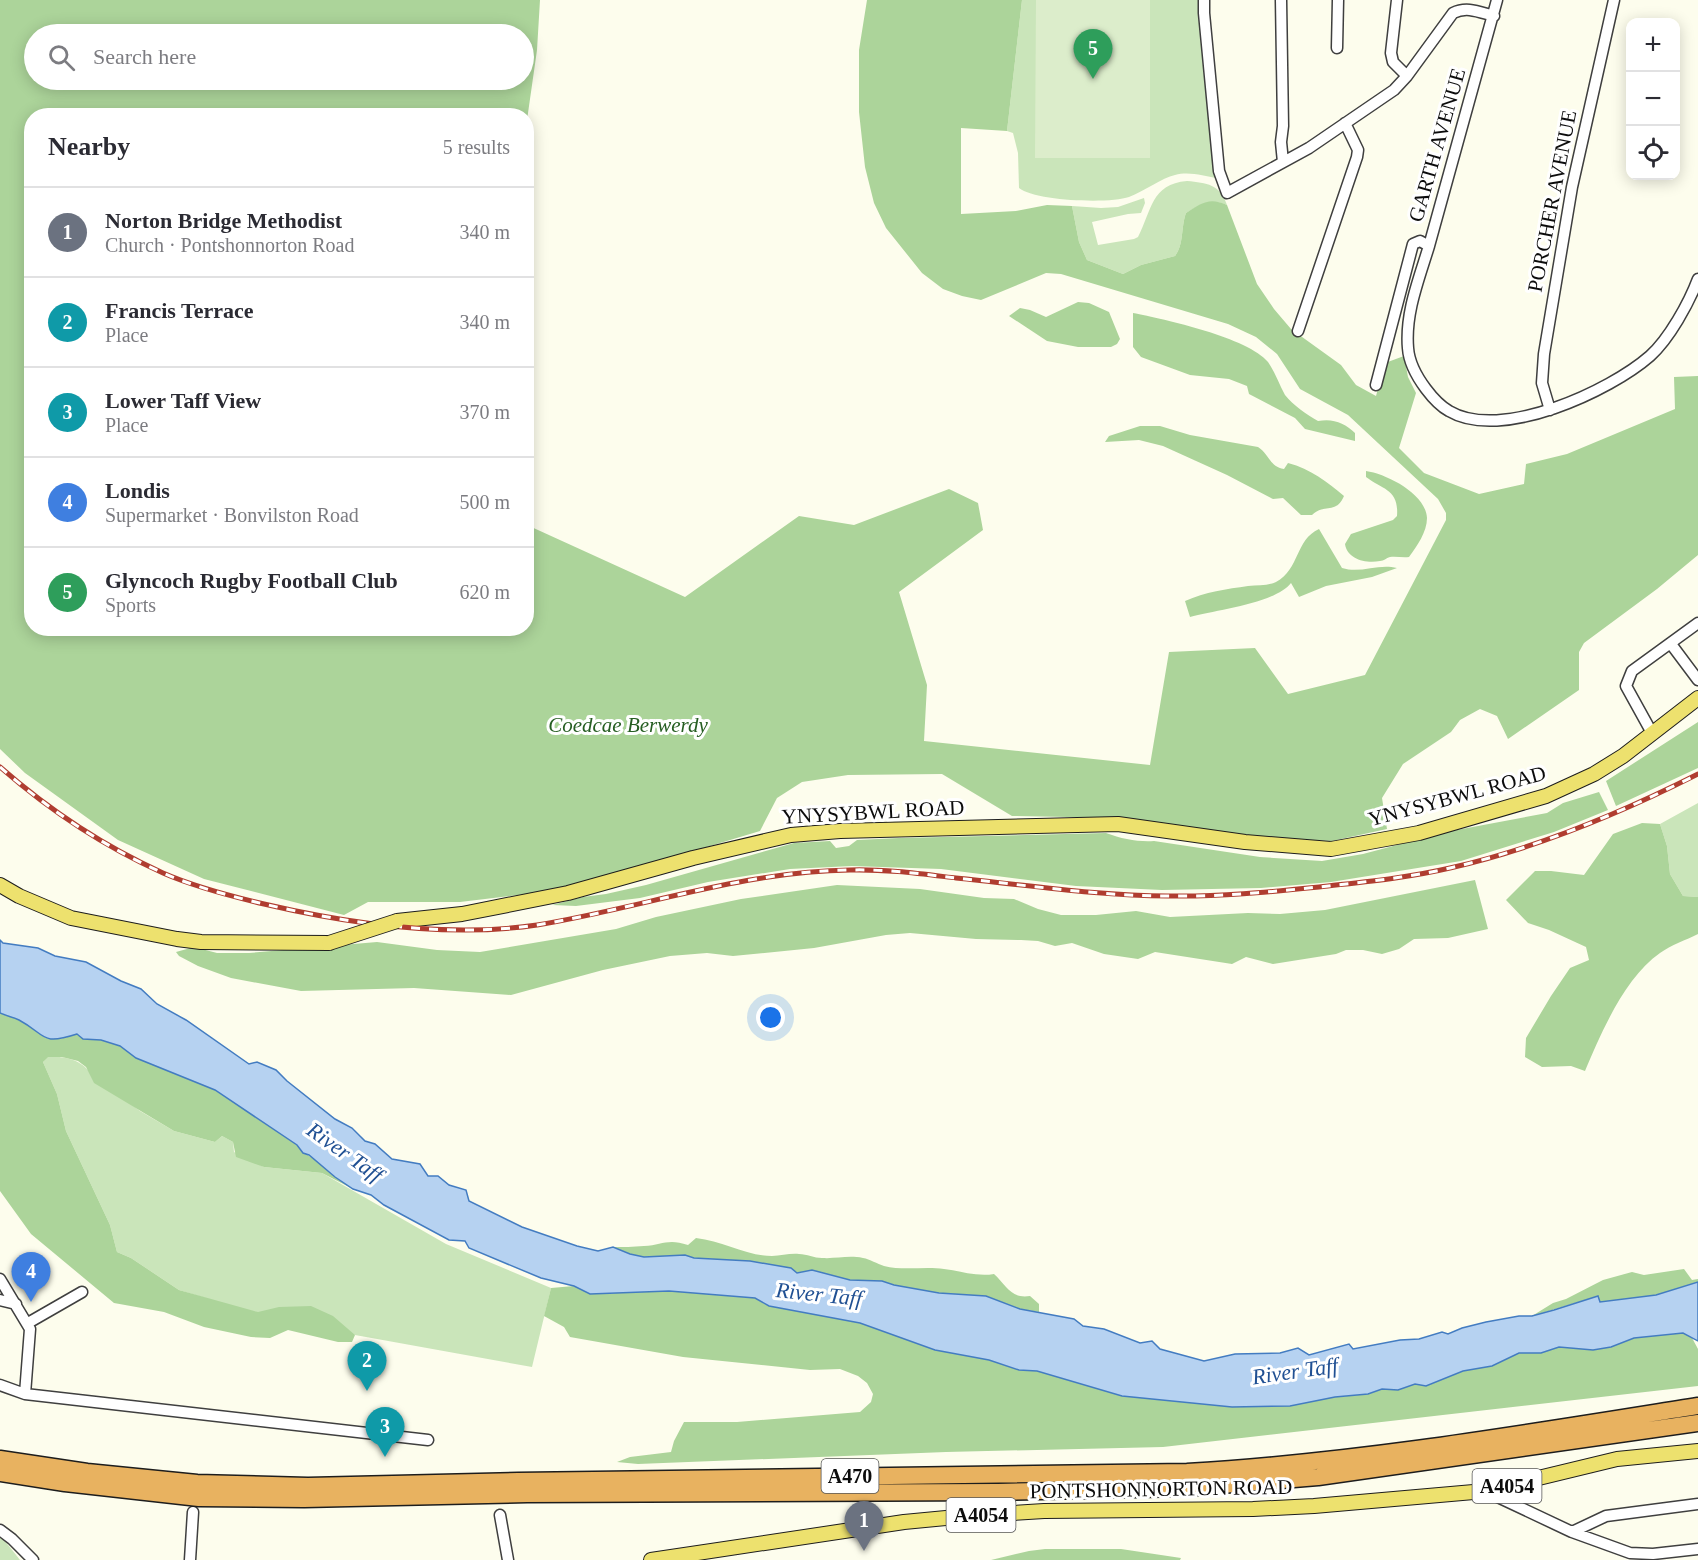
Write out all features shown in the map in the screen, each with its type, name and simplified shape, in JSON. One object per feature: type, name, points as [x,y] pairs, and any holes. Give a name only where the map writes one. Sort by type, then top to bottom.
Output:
[{"type":"highway","name":"A470","points":[[0,1459],[87,1472],[197,1483],[308,1486],[1186,1472],[1261,1468],[1470,1442],[1698,1406]]},
{"type":"highway","name":"A470","points":[[0,1473],[64,1483],[199,1498],[986,1492],[1186,1488],[1318,1477],[1698,1423]]},
{"type":"main road","name":"YNYSYBWL ROAD","points":[[0,885],[19,896],[71,918],[166,937],[201,942],[329,943],[397,921],[462,914],[556,896],[693,858],[791,835],[840,831],[1118,824],[1245,842],[1331,849],[1419,833],[1546,796],[1594,774],[1623,756],[1698,698]]},
{"type":"main road","name":"A4054","points":[[1485,1491],[1617,1459],[1698,1451]]},
{"type":"main road","name":"PONTSHONNORTON ROAD","points":[[651,1560],[904,1522],[967,1516],[1044,1511],[1253,1509],[1485,1491]]},
{"type":"street","points":[[1204,0],[1219,171],[1227,193],[1283,162],[1394,90],[1407,76],[1453,13],[1467,9],[1494,16]]},
{"type":"street","points":[[1281,0],[1283,162]]},
{"type":"street","points":[[1337,48],[1338,0]]},
{"type":"street","points":[[1396,0],[1391,53],[1393,62],[1407,76]]},
{"type":"street","name":"GARTH AVENUE","points":[[1376,385],[1413,244],[1420,241],[1429,246],[1497,0]]},
{"type":"street","name":"PORCHER AVENUE","points":[[1550,410],[1542,383],[1544,354],[1572,187],[1614,0]]},
{"type":"street","points":[[1298,331],[1357,157],[1358,150],[1345,123]]},
{"type":"street","points":[[1429,246],[1409,312],[1408,348],[1411,364],[1431,396],[1449,411],[1468,418],[1496,421],[1550,410],[1625,376],[1652,354],[1687,306],[1698,279]]},
{"type":"street","points":[[1652,734],[1626,686],[1632,671],[1698,623]]},
{"type":"street","points":[[1671,644],[1698,680]]},
{"type":"street","points":[[0,1280],[30,1329],[25,1394]]},
{"type":"street","points":[[28,1323],[82,1292]]},
{"type":"street","points":[[0,1300],[16,1304]]},
{"type":"street","points":[[0,1385],[25,1394],[428,1440]]},
{"type":"street","points":[[1485,1491],[1572,1532],[1630,1553],[1653,1554],[1698,1549]]},
{"type":"street","points":[[1572,1532],[1606,1516],[1698,1504]]},
{"type":"street","points":[[190,1560],[193,1512]]},
{"type":"street","points":[[500,1515],[508,1560]]},
{"type":"street","points":[[0,1530],[33,1560]]},
{"type":"green space","name":"Coedcae Berwerdy","points":[[0,0],[540,0],[534,71],[534,24],[24,24],[24,90],[531,90],[529,108],[24,108],[24,636],[534,636],[534,528],[685,597],[799,516],[854,525],[949,489],[978,503],[983,530],[899,592],[927,685],[924,741],[1150,765],[1169,652],[1255,648],[1288,694],[1365,675],[1446,520],[1446,513],[1438,499],[1348,415],[1300,389],[1277,354],[1256,337],[1228,324],[1061,274],[1046,273],[981,300],[943,289],[922,273],[886,228],[874,203],[865,167],[859,112],[859,50],[867,0],[1022,0],[1007,131],[961,128],[961,214],[1016,211],[1047,205],[1072,206],[1079,242],[1087,260],[1123,274],[1141,265],[1175,256],[1180,246],[1186,213],[1210,201],[1227,205],[1257,284],[1274,309],[1291,329],[1341,365],[1356,385],[1376,396],[1385,363],[1404,356],[1408,377],[1416,393],[1399,448],[1424,473],[1479,494],[1524,484],[1526,464],[1567,454],[1675,409],[1674,377],[1698,376],[1698,555],[1657,589],[1584,643],[1579,652],[1579,690],[1508,739],[1497,716],[1480,709],[1460,720],[1451,732],[1403,764],[1382,798],[1387,829],[1332,841],[1248,837],[1120,818],[1012,816],[942,774],[848,775],[802,782],[777,798],[760,831],[567,889],[460,902],[368,902],[344,915],[204,879],[118,840],[25,773],[0,749]]},
{"type":"green space","points":[[1022,0],[1199,0],[1203,67],[1217,178],[1180,174],[1164,179],[1129,197],[1090,201],[1040,196],[1019,188],[1018,153],[1013,133],[1007,131]]},
{"type":"green space","points":[[1036,0],[1150,0],[1150,158],[1035,158]]},
{"type":"green space","points":[[1187,181],[1217,189],[1227,205],[1216,202],[1206,203],[1186,213],[1180,246],[1175,256],[1141,265],[1123,274],[1087,260],[1079,242],[1072,206],[1118,207],[1144,198],[1145,203],[1141,213],[1092,222],[1098,245],[1134,239],[1138,237],[1159,193],[1175,183]]},
{"type":"green space","points":[[1078,302],[1089,303],[1109,312],[1120,339],[1117,344],[1111,347],[1078,347],[1047,341],[1009,316],[1020,308],[1046,317]]},
{"type":"green space","points":[[1133,313],[1205,331],[1258,353],[1268,362],[1285,395],[1292,402],[1318,421],[1334,421],[1347,426],[1355,433],[1355,441],[1305,429],[1295,418],[1249,394],[1247,386],[1229,379],[1190,375],[1141,357],[1133,347]]},
{"type":"green space","points":[[1140,426],[1160,426],[1190,435],[1258,447],[1275,465],[1284,469],[1288,463],[1311,472],[1344,496],[1341,502],[1334,507],[1312,515],[1301,515],[1283,498],[1273,499],[1163,446],[1139,440],[1105,442],[1109,436]]},
{"type":"green space","points":[[1366,471],[1384,476],[1404,487],[1413,493],[1425,509],[1427,518],[1423,534],[1409,557],[1390,557],[1381,561],[1369,562],[1353,557],[1347,549],[1345,544],[1351,534],[1393,520],[1397,516],[1393,495],[1366,477]]},
{"type":"green space","points":[[1319,529],[1342,568],[1356,570],[1397,568],[1372,577],[1326,586],[1299,597],[1291,583],[1273,596],[1259,601],[1190,617],[1185,601],[1208,593],[1276,582],[1289,570],[1306,540]]},
{"type":"green space","points":[[1698,722],[1698,768],[1616,806],[1606,781]]},
{"type":"green space","points":[[1599,792],[1608,810],[1554,832],[1461,861],[1331,882],[1261,888],[1162,890],[1076,886],[941,869],[852,866],[790,869],[708,882],[640,898],[576,906],[552,905],[646,885],[794,843],[830,841],[836,848],[849,846],[857,840],[1106,833],[1130,840],[1154,841],[1260,857],[1322,861],[1363,854],[1446,832],[1547,813],[1563,803]]},
{"type":"green space","points":[[1698,803],[1698,897],[1683,896],[1670,874],[1667,846],[1660,824]]},
{"type":"green space","points":[[1642,823],[1660,824],[1667,846],[1670,874],[1683,896],[1698,897],[1698,934],[1660,953],[1636,976],[1615,1007],[1585,1071],[1571,1066],[1542,1067],[1525,1057],[1526,1038],[1570,968],[1589,960],[1586,947],[1528,923],[1506,900],[1535,871],[1584,875],[1613,834]]},
{"type":"green space","points":[[1475,880],[1488,929],[1448,938],[1414,939],[1399,949],[1382,954],[1363,950],[1346,950],[1336,954],[1273,964],[1246,957],[1232,964],[1155,952],[1138,959],[1104,954],[1072,943],[1055,946],[1038,941],[976,939],[910,933],[814,948],[733,956],[707,953],[670,956],[603,970],[511,995],[414,988],[301,991],[231,978],[198,966],[176,952],[194,947],[217,953],[249,953],[377,942],[437,950],[480,952],[616,929],[656,917],[741,899],[837,885],[920,889],[984,898],[1014,899],[1061,915],[1096,915],[1136,911],[1170,917],[1248,913],[1280,914],[1325,910]]},
{"type":"green space","points":[[0,1013],[19,1020],[50,1039],[77,1034],[83,1039],[101,1040],[120,1046],[136,1058],[215,1090],[297,1145],[353,1189],[322,1173],[264,1167],[236,1157],[233,1142],[222,1136],[215,1142],[174,1131],[94,1083],[86,1067],[78,1061],[62,1057],[48,1057],[43,1062],[57,1094],[66,1131],[110,1225],[117,1252],[131,1258],[179,1290],[258,1312],[279,1307],[311,1306],[333,1316],[355,1335],[352,1342],[338,1342],[288,1330],[270,1338],[251,1337],[204,1327],[164,1312],[114,1303],[31,1234],[0,1191]]},
{"type":"green space","points":[[48,1056],[78,1062],[140,1111],[174,1131],[215,1142],[222,1136],[233,1142],[234,1152],[264,1167],[322,1173],[446,1244],[551,1288],[532,1367],[355,1335],[235,1307],[179,1290],[131,1258],[117,1252],[110,1225],[66,1131],[57,1094],[43,1062]]},
{"type":"green space","points":[[696,1238],[762,1255],[858,1257],[892,1267],[937,1268],[975,1274],[994,1274],[1014,1294],[1030,1296],[1039,1304],[1039,1312],[1020,1309],[986,1296],[939,1293],[882,1281],[850,1280],[812,1270],[797,1273],[750,1261],[694,1258],[685,1255],[644,1257],[613,1247],[670,1242],[688,1245]]},
{"type":"green space","points":[[1684,1269],[1692,1280],[1698,1279],[1698,1282],[1656,1295],[1600,1302],[1598,1296],[1532,1316],[1553,1303],[1603,1280],[1632,1272],[1644,1275]]},
{"type":"green space","points":[[574,1286],[590,1294],[669,1291],[755,1298],[769,1306],[860,1323],[935,1350],[989,1360],[1019,1370],[1037,1371],[1122,1396],[1232,1407],[1368,1394],[1382,1389],[1398,1390],[1415,1384],[1426,1386],[1463,1371],[1492,1366],[1519,1353],[1541,1353],[1559,1347],[1593,1350],[1611,1347],[1634,1338],[1683,1333],[1691,1336],[1698,1349],[1698,1386],[1163,1447],[946,1452],[638,1464],[617,1462],[630,1457],[671,1452],[684,1422],[737,1422],[860,1412],[871,1402],[873,1394],[867,1383],[858,1376],[840,1369],[810,1370],[683,1357],[570,1337],[564,1327],[544,1316],[551,1288]]},
{"type":"green space","points":[[0,1538],[5,1541],[20,1560],[0,1560]]},
{"type":"green space","points":[[1045,1549],[1121,1549],[1181,1558],[1180,1560],[991,1560]]},
{"type":"water","name":"River Taff","points":[[0,940],[3,943],[38,948],[55,956],[86,962],[141,989],[157,1004],[186,1020],[249,1064],[257,1062],[276,1070],[335,1119],[352,1128],[365,1141],[375,1144],[392,1159],[420,1164],[428,1176],[438,1176],[449,1185],[466,1190],[469,1201],[522,1227],[598,1251],[613,1247],[644,1257],[685,1255],[694,1258],[750,1261],[791,1268],[797,1273],[812,1270],[850,1280],[882,1281],[939,1293],[986,1296],[1020,1309],[1074,1319],[1083,1326],[1104,1329],[1140,1343],[1152,1341],[1160,1349],[1204,1361],[1235,1354],[1280,1353],[1298,1348],[1309,1355],[1349,1344],[1353,1349],[1400,1340],[1419,1339],[1442,1332],[1448,1334],[1486,1322],[1532,1316],[1598,1296],[1600,1302],[1656,1295],[1698,1282],[1698,1341],[1683,1333],[1634,1338],[1611,1347],[1593,1350],[1559,1347],[1541,1353],[1519,1353],[1492,1366],[1463,1371],[1426,1386],[1415,1384],[1398,1390],[1382,1389],[1368,1394],[1335,1397],[1290,1406],[1232,1407],[1122,1396],[1037,1371],[1019,1370],[989,1360],[935,1350],[860,1323],[769,1306],[755,1298],[669,1291],[590,1294],[574,1286],[541,1278],[469,1248],[465,1241],[449,1240],[384,1205],[371,1195],[353,1189],[309,1155],[303,1153],[297,1145],[215,1090],[136,1058],[120,1046],[101,1040],[83,1039],[77,1034],[50,1039],[19,1020],[0,1013]]},
{"type":"railway","points":[[0,767],[57,812],[98,839],[163,873],[188,883],[251,901],[331,918],[400,927],[469,930],[537,925],[732,883],[810,872],[890,871],[1142,896],[1206,896],[1385,879],[1450,868],[1513,851],[1608,816],[1698,774]]},
{"type":"place","name":"Glyncoch Rugby Football Club","points":[[1093,79]]},
{"type":"place","name":"Londis","points":[[31,1302]]},
{"type":"place","name":"Francis Terrace","points":[[367,1391]]},
{"type":"place","name":"Lower Taff View","points":[[385,1457]]},
{"type":"place","name":"Norton Bridge Methodist","points":[[864,1551]]}]
